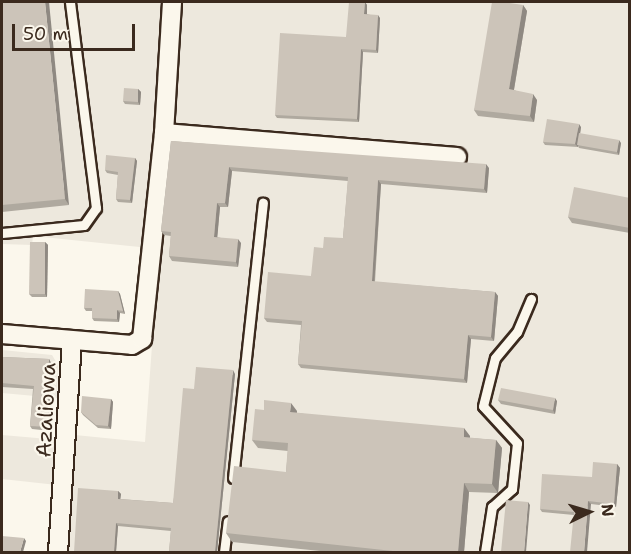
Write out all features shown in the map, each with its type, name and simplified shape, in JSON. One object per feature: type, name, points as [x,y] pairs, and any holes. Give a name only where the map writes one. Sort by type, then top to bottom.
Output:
[{"type":"street","points":[[72,340],[132,345],[142,339],[164,133],[172,2]]},
{"type":"street","points":[[164,133],[457,157]]},
{"type":"street","name":"Azaliowa","points":[[2,334],[72,340],[58,552]]},
{"type":"lane","points":[[2,233],[84,225],[96,208],[70,2]]},
{"type":"lane","points":[[231,494],[263,203]]},
{"type":"lane","points":[[485,552],[492,507],[512,489],[517,443],[483,406],[495,358],[517,332],[531,299]]},
{"type":"lane","points":[[224,552],[230,506]]},
{"type":"shaded area","points":[[2,2],[629,2],[629,552],[64,552],[75,435],[145,442],[159,249],[33,236],[32,245],[2,244]]},
{"type":"shaded area","points":[[2,350],[52,355],[58,365],[57,398],[2,393]]},
{"type":"shaded area","points":[[2,435],[60,440],[57,485],[2,479]]},
{"type":"building","points":[[2,2],[45,2],[65,199],[2,205]]},
{"type":"building","points":[[349,2],[365,2],[364,14],[378,15],[376,50],[361,49],[357,119],[275,115],[280,33],[346,37]]},
{"type":"building","points":[[492,2],[523,5],[509,89],[533,94],[530,116],[474,110]]},
{"type":"building","points":[[124,88],[138,89],[138,102],[123,101]]},
{"type":"building","points":[[547,119],[579,124],[575,144],[543,142]]},
{"type":"building","points":[[579,133],[619,140],[617,152],[577,145]]},
{"type":"building","points":[[171,141],[486,164],[484,189],[378,180],[372,281],[495,292],[491,337],[468,335],[464,379],[298,364],[302,321],[264,318],[268,272],[311,276],[314,247],[323,248],[324,237],[343,238],[348,177],[229,167],[225,203],[217,203],[214,237],[238,239],[236,262],[169,256],[171,232],[161,231]]},
{"type":"building","points":[[106,155],[135,158],[130,200],[116,199],[118,172],[105,170]]},
{"type":"building","points":[[574,187],[630,198],[630,228],[568,217]]},
{"type":"building","points":[[30,242],[45,242],[45,294],[29,294]]},
{"type":"building","points":[[85,289],[118,291],[123,311],[117,310],[117,319],[92,318],[92,308],[84,308]]},
{"type":"building","points":[[2,357],[49,359],[48,427],[30,426],[34,386],[2,383]]},
{"type":"building","points":[[196,367],[233,370],[215,552],[169,552],[171,528],[116,523],[114,552],[74,552],[78,488],[118,491],[118,499],[173,503],[183,388],[194,389]]},
{"type":"building","points":[[501,388],[555,398],[553,410],[498,400]]},
{"type":"building","points":[[82,396],[111,399],[108,426],[96,425],[81,412]]},
{"type":"building","points":[[264,400],[291,403],[290,412],[464,428],[464,437],[496,440],[492,484],[464,483],[458,552],[402,552],[226,533],[234,466],[286,472],[288,443],[252,440],[255,409],[264,410]]},
{"type":"building","points":[[593,462],[617,464],[614,504],[588,501],[584,552],[570,552],[574,512],[540,509],[542,474],[592,477]]},
{"type":"building","points":[[506,500],[528,502],[524,552],[501,552]]},
{"type":"building","points":[[2,536],[24,538],[20,552],[2,552]]}]
